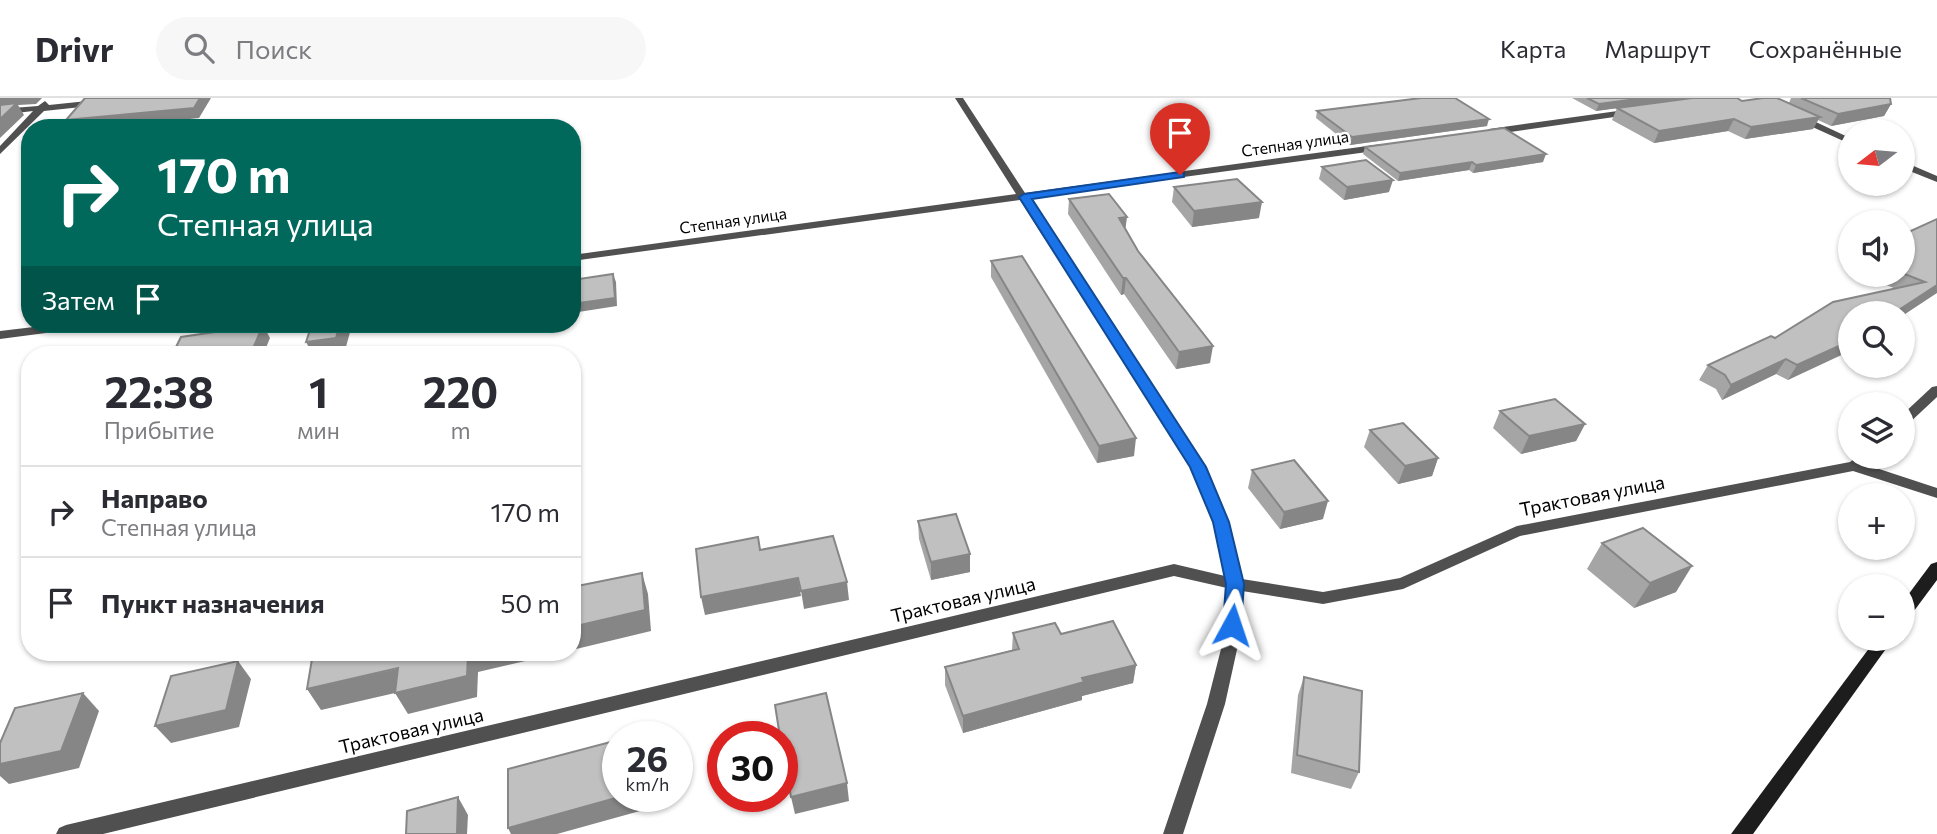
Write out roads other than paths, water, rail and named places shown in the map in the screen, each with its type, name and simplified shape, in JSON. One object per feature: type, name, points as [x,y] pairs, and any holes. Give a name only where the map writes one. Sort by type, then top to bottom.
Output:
[{"type":"main road","points":[[1915,598],[1937,568]]},
{"type":"main road","points":[[1741,834],[1876,651]]},
{"type":"street","points":[[32,119],[49,98]]},
{"type":"street","points":[[959,98],[1198,467],[1221,522],[1235,584],[1230,645],[1216,704],[1173,834]]},
{"type":"street","points":[[0,112],[110,102]]},
{"type":"street","points":[[1483,133],[1647,110]]},
{"type":"street","points":[[1792,114],[1838,135]]},
{"type":"street","points":[[0,151],[21,130]]},
{"type":"street","name":"Степная улица","points":[[581,257],[1400,144]]},
{"type":"street","points":[[1915,170],[1937,179]]},
{"type":"street","points":[[0,335],[21,332]]},
{"type":"street","points":[[1915,410],[1937,390]]},
{"type":"street","name":"Трактовая улица","points":[[65,834],[1174,570],[1235,584],[1323,597],[1404,583],[1517,531],[1838,465]]},
{"type":"street","points":[[1878,469],[1937,493]]}]
